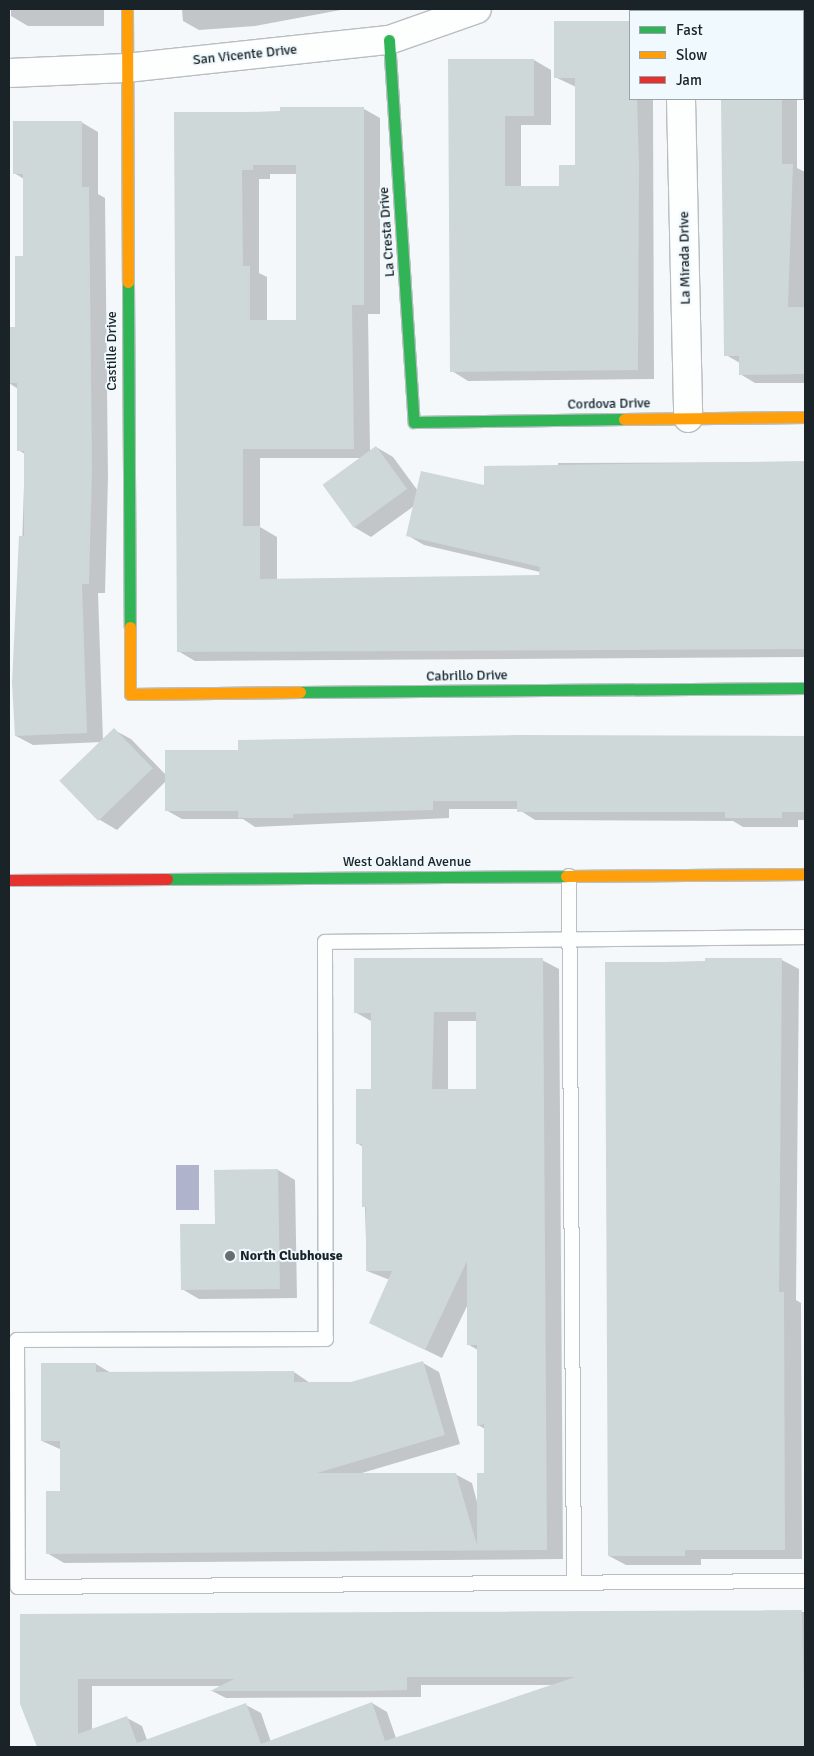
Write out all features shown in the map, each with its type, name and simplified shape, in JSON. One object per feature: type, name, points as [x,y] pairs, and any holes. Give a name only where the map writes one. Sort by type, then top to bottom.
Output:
[{"type":"street","name":"Castille Drive","points":[[127,9],[130,694]]},
{"type":"street","name":"San Vicente Drive","points":[[9,72],[126,68],[389,40],[477,9]]},
{"type":"street","name":"La Cresta Drive","points":[[389,40],[414,422]]},
{"type":"street","name":"La Mirada Drive","points":[[681,100],[688,418]]},
{"type":"street","name":"Cordova Drive","points":[[414,422],[805,417]]},
{"type":"street","name":"Cabrillo Drive","points":[[130,694],[805,688]]},
{"type":"street","name":"West Oakland Avenue","points":[[9,880],[805,874]]},
{"type":"lane","points":[[569,876],[574,1583]]},
{"type":"lane","points":[[805,937],[325,942],[326,1338],[17,1340],[18,1587],[805,1581]]},
{"type":"water","points":[[176,1165],[199,1165],[199,1210],[176,1210]]},
{"type":"building","points":[[554,21],[629,21],[629,100],[637,100],[639,165],[638,370],[450,372],[448,59],[534,59],[534,116],[505,116],[505,186],[559,186],[559,165],[575,165],[575,78],[554,78]]},
{"type":"building","points":[[721,100],[782,100],[782,164],[793,164],[788,307],[805,307],[805,374],[739,375],[739,356],[724,356]]},
{"type":"building","points":[[280,107],[364,107],[364,305],[352,305],[354,449],[243,449],[243,526],[260,526],[260,579],[539,575],[540,567],[406,536],[421,471],[484,485],[484,466],[805,461],[805,649],[177,652],[174,112],[280,112]],"holes":[[[253,165],[296,165],[296,320],[250,320],[250,266],[243,266],[242,170],[253,170]]]},
{"type":"building","points":[[13,121],[82,121],[82,187],[89,187],[92,468],[89,584],[82,584],[87,733],[15,736],[12,683],[19,536],[24,536],[24,451],[17,451],[17,383],[9,383],[9,327],[15,327],[15,256],[23,256],[23,174],[13,174]]},
{"type":"building","points":[[376,446],[407,489],[354,528],[323,485]]},
{"type":"building","points":[[114,728],[153,768],[98,821],[59,781]]},
{"type":"building","points":[[517,735],[805,736],[805,812],[782,812],[782,818],[725,818],[725,812],[517,812],[517,801],[433,801],[433,810],[293,814],[293,818],[238,818],[238,811],[165,811],[165,750],[238,750],[238,740]]},
{"type":"building","points":[[354,958],[543,958],[547,1550],[46,1554],[46,1491],[60,1491],[60,1441],[41,1441],[41,1363],[96,1363],[96,1372],[294,1371],[294,1382],[351,1382],[423,1361],[445,1435],[317,1473],[456,1473],[477,1545],[477,1473],[484,1473],[484,1424],[477,1426],[477,1345],[467,1345],[467,1261],[425,1350],[369,1323],[392,1271],[366,1271],[366,1207],[362,1207],[362,1144],[356,1144],[356,1089],[371,1089],[371,1013],[354,1013]],"holes":[[[434,1012],[476,1012],[476,1089],[432,1089]]]},
{"type":"building","points":[[705,958],[782,958],[779,1292],[784,1292],[785,1550],[685,1550],[685,1556],[608,1556],[605,962],[705,962]]},
{"type":"building","name":"North Clubhouse","points":[[278,1169],[280,1289],[181,1290],[180,1224],[215,1224],[214,1170]]},
{"type":"building","points":[[802,1610],[805,1747],[37,1747],[20,1704],[20,1614]],"holes":[[[407,1677],[575,1677],[385,1741],[372,1702],[261,1744],[246,1703],[137,1743],[127,1716],[78,1734],[78,1679],[234,1679],[210,1691],[369,1691],[407,1690]]]},
{"type":"traffic: fast","points":[[389,40],[414,422],[624,419]]},
{"type":"traffic: fast","points":[[128,282],[130,627]]},
{"type":"traffic: fast","points":[[300,692],[805,688]]},
{"type":"traffic: fast","points":[[167,879],[566,876]]},
{"type":"traffic: slow","points":[[127,9],[128,282]]},
{"type":"traffic: slow","points":[[624,419],[805,417]]},
{"type":"traffic: slow","points":[[130,627],[130,694],[300,692]]},
{"type":"traffic: slow","points":[[566,876],[805,874]]},
{"type":"traffic: jam","points":[[9,880],[167,879]]},
{"type":"place","name":"North Clubhouse","points":[[230,1256]]}]
